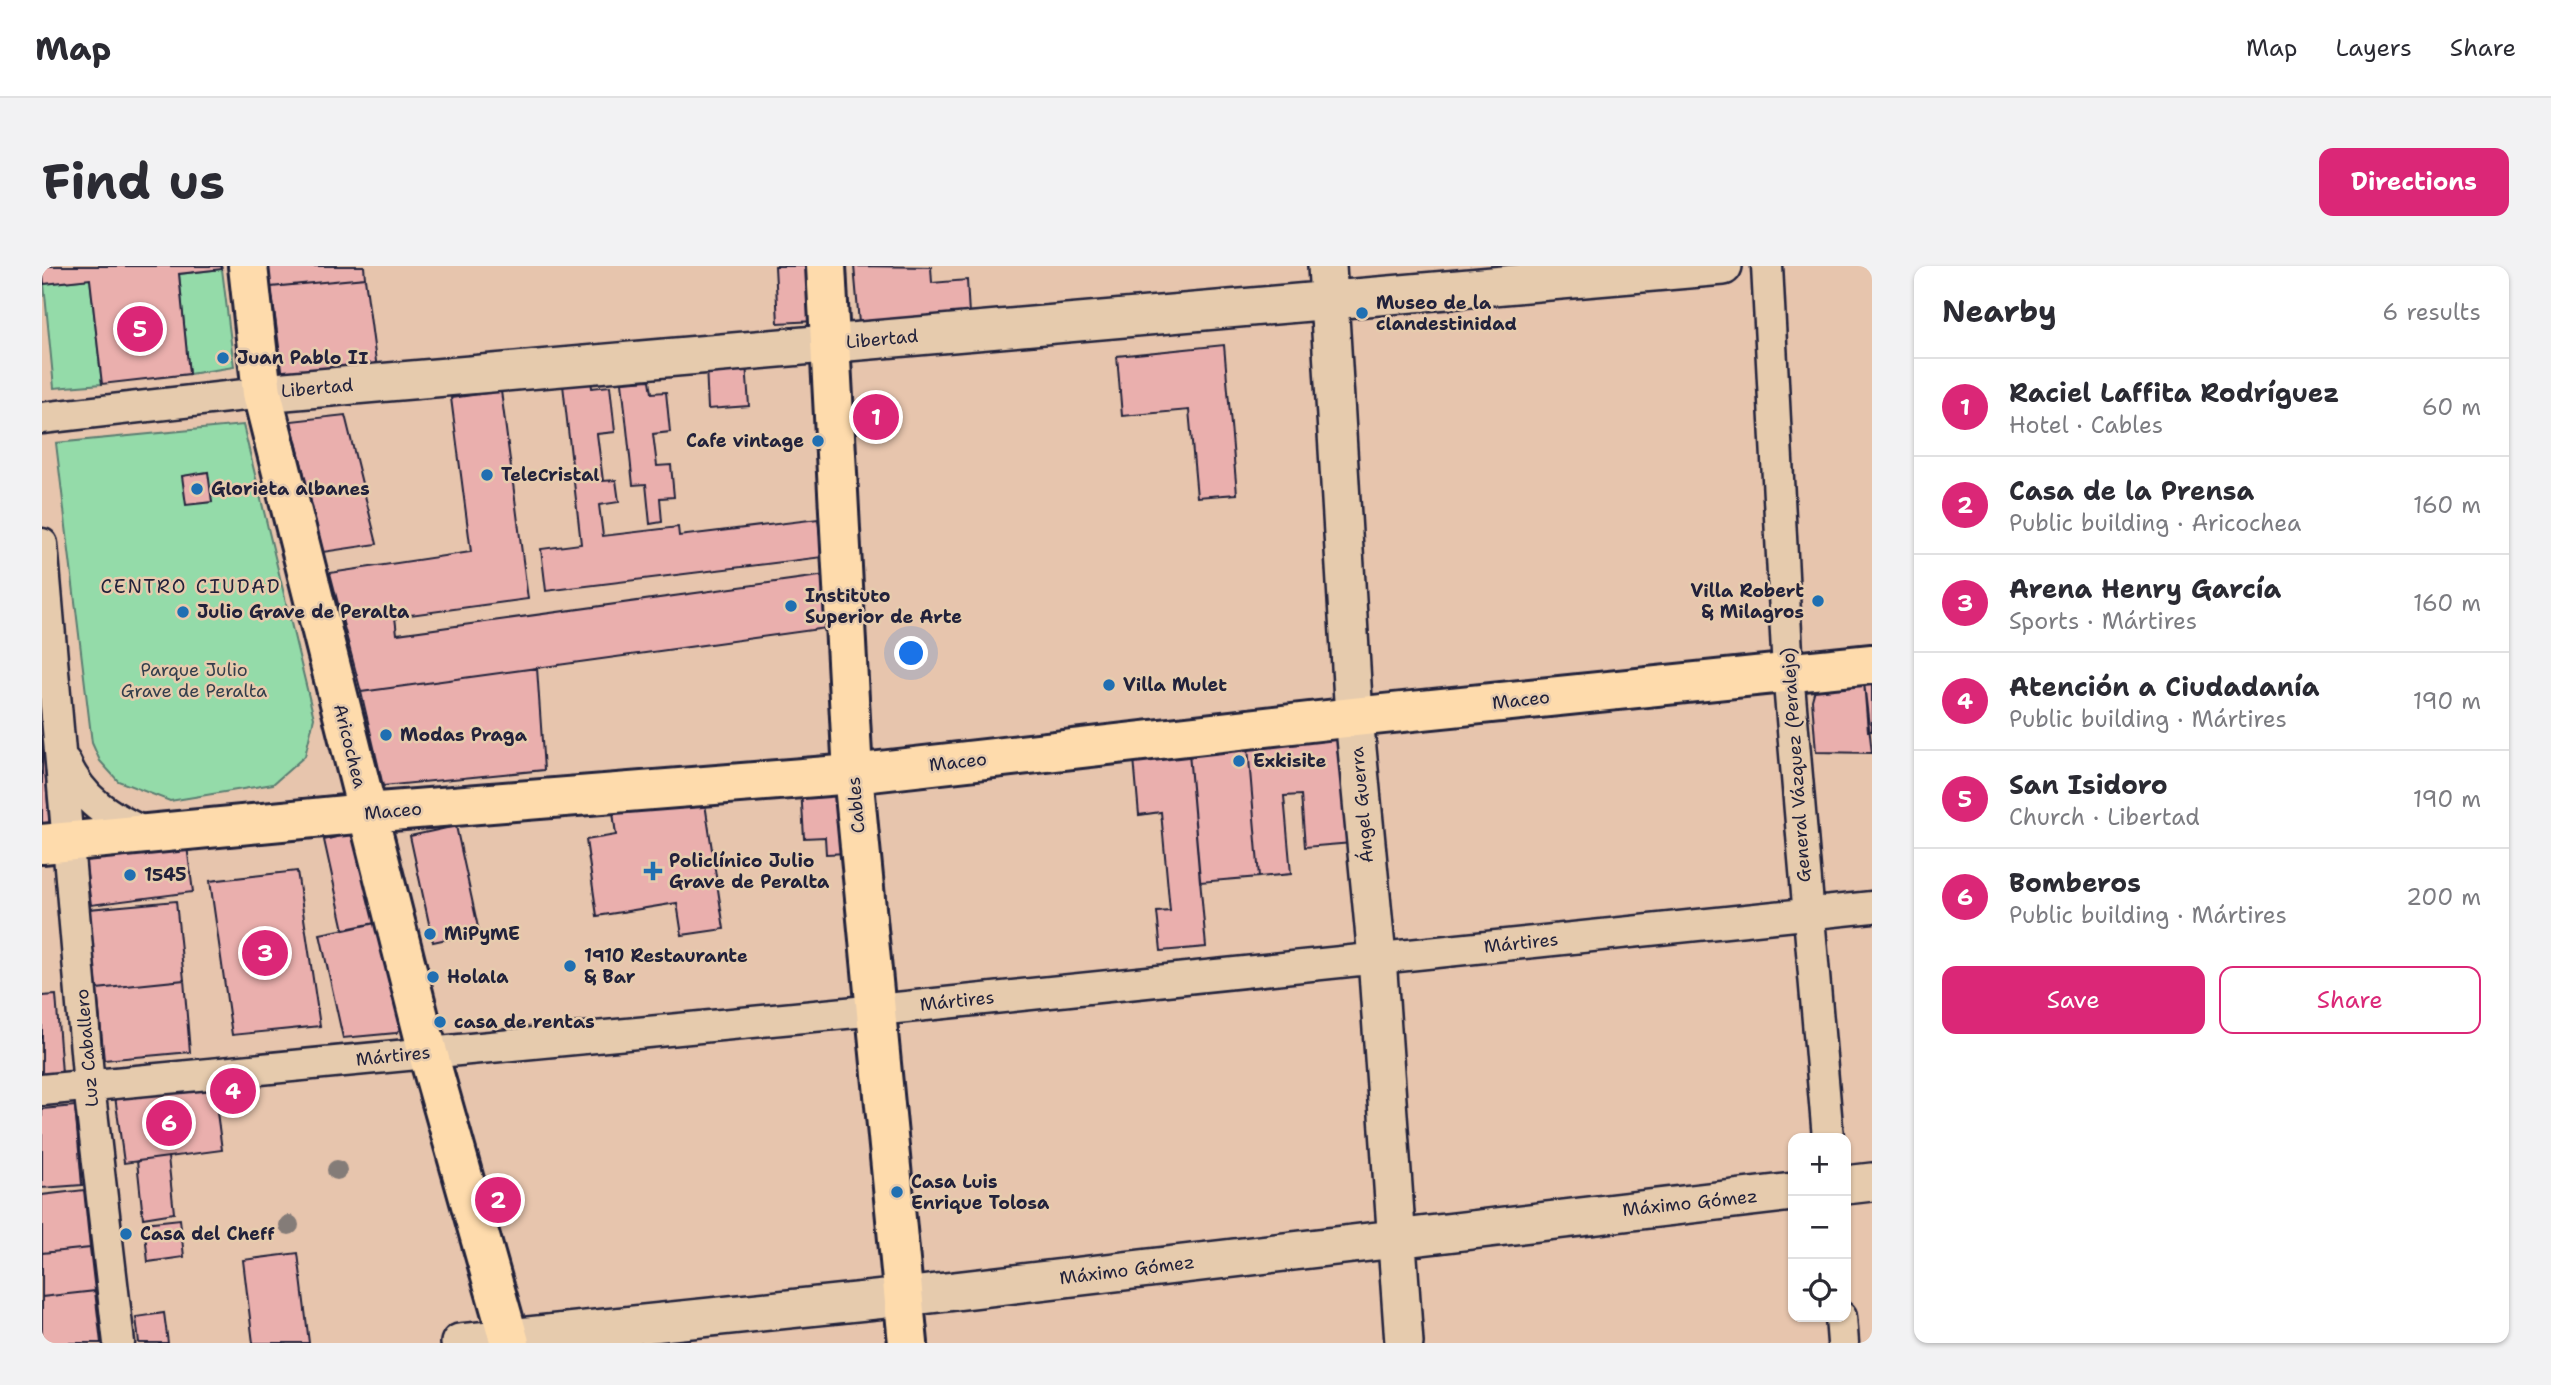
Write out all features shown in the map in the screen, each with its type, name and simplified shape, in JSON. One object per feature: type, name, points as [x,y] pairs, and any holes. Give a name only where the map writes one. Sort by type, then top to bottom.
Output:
[{"type":"main road","name":"Aricochea","points":[[248,266],[262,393],[428,1053],[509,1340]]},
{"type":"main road","name":"Cables","points":[[826,266],[853,774],[908,1343]]},
{"type":"main road","name":"Maceo","points":[[56,842],[366,813],[853,774],[1354,717],[1872,664]]},
{"type":"street","name":"Libertad","points":[[42,418],[262,393],[831,343],[1328,283],[1723,266]]},
{"type":"street","name":"General Vázquez (Peralejo)","points":[[1766,266],[1788,672],[1828,1133]]},
{"type":"street","name":"Ángel Guerra","points":[[1328,283],[1354,717],[1377,958],[1404,1343]]},
{"type":"street","name":"Luz Caballero","points":[[42,544],[61,752],[56,842],[89,1086],[119,1343]]},
{"type":"street","name":"Luz Caballero","points":[[61,752],[72,778],[90,801],[113,818],[147,834]]},
{"type":"street","name":"Mártires","points":[[42,1090],[877,1010],[1872,907]]},
{"type":"street","points":[[1851,1184],[1872,1182]]},
{"type":"street","name":"Máximo Gómez","points":[[460,1343],[904,1297],[1788,1193]]},
{"type":"street","points":[[1841,1322],[1843,1343]]},
{"type":"green space","points":[[222,269],[234,367],[189,374],[179,274]]},
{"type":"green space","points":[[90,279],[102,384],[54,388],[44,284]]},
{"type":"green space","name":"Parque Julio Grave de Peralta","points":[[243,425],[314,718],[305,756],[273,784],[170,801],[118,781],[100,761],[92,743],[56,443]]},
{"type":"building","points":[[42,266],[221,266],[222,269],[179,274],[189,374],[102,384],[90,279],[44,284]]},
{"type":"building","points":[[268,266],[364,266],[365,278],[271,287]]},
{"type":"building","points":[[775,266],[811,266],[815,321],[778,323]]},
{"type":"building","points":[[854,266],[931,267],[932,283],[967,280],[969,314],[859,323]]},
{"type":"building","points":[[365,278],[377,369],[283,377],[271,287]]},
{"type":"building","points":[[1224,345],[1237,494],[1197,497],[1189,410],[1122,416],[1117,356]]},
{"type":"building","points":[[746,363],[749,406],[708,409],[706,365]]},
{"type":"building","points":[[590,373],[592,388],[610,386],[615,432],[597,434],[603,481],[616,480],[619,502],[599,505],[603,536],[678,527],[679,536],[818,519],[823,557],[546,591],[541,549],[581,544],[562,376]]},
{"type":"building","points":[[650,380],[652,393],[666,392],[670,432],[653,434],[657,466],[671,465],[674,497],[660,498],[662,522],[650,524],[646,484],[633,485],[622,382]]},
{"type":"building","name":"TeleCristal","points":[[501,391],[528,599],[395,617],[397,634],[827,575],[834,627],[361,692],[330,573],[471,552],[451,398]]},
{"type":"building","points":[[345,415],[377,544],[323,552],[291,421]]},
{"type":"building","name":"Glorieta albanes","points":[[208,472],[212,502],[186,505],[182,476]]},
{"type":"building","points":[[537,668],[544,770],[383,786],[361,692]]},
{"type":"building","points":[[1872,681],[1872,731],[1868,731],[1864,682]]},
{"type":"building","points":[[1864,682],[1872,753],[1816,752],[1812,700],[1815,689],[1822,685]]},
{"type":"building","points":[[42,728],[50,832],[42,833]]},
{"type":"building","points":[[1343,739],[1352,843],[1305,847],[1301,795],[1284,796],[1291,874],[1259,877],[1248,747]]},
{"type":"building","points":[[1248,747],[1259,877],[1200,882],[1189,753]]},
{"type":"building","points":[[1189,753],[1206,947],[1161,951],[1157,912],[1170,911],[1161,812],[1139,815],[1134,758]]},
{"type":"building","points":[[845,785],[848,853],[826,854],[825,837],[804,838],[801,788]]},
{"type":"building","name":"Policlínico Julio Grave de Peralta","points":[[704,797],[724,929],[682,935],[677,903],[597,916],[586,840],[616,835],[613,812]]},
{"type":"building","points":[[456,826],[479,932],[433,942],[410,836]]},
{"type":"building","points":[[361,831],[380,922],[344,930],[324,840]]},
{"type":"building","points":[[187,846],[193,892],[91,905],[85,860]]},
{"type":"building","points":[[297,871],[320,1026],[232,1035],[210,881]]},
{"type":"building","points":[[176,901],[184,980],[97,989],[89,909]]},
{"type":"building","points":[[380,922],[409,1021],[396,1033],[343,1038],[320,934]]},
{"type":"building","points":[[184,980],[190,1052],[104,1060],[97,989]]},
{"type":"building","points":[[56,995],[62,1073],[42,1075],[42,996]]},
{"type":"building","points":[[242,1078],[247,1102],[225,1106],[220,1082]]},
{"type":"building","points":[[213,1082],[222,1150],[124,1163],[115,1096]]},
{"type":"building","points":[[75,1106],[82,1185],[42,1188],[42,1109]]},
{"type":"building","points":[[168,1157],[174,1213],[143,1218],[137,1161]]},
{"type":"building","points":[[84,1190],[90,1248],[42,1253],[42,1195]]},
{"type":"building","points":[[180,1219],[184,1257],[148,1262],[144,1223]]},
{"type":"building","points":[[90,1248],[95,1291],[42,1297],[42,1253]]},
{"type":"building","points":[[298,1253],[309,1343],[253,1343],[243,1260]]},
{"type":"building","points":[[95,1291],[101,1343],[42,1343],[42,1297]]},
{"type":"building","points":[[164,1313],[168,1343],[139,1343],[136,1317]]},
{"type":"place","name":"Museo de la clandestinidad","points":[[1362,313]]},
{"type":"place","name":"San Isidoro","points":[[140,329]]},
{"type":"place","name":"Juan Pablo II","points":[[223,358]]},
{"type":"place","name":"Raciel Laffita Rodríguez","points":[[876,417]]},
{"type":"place","name":"Cafe vintage","points":[[818,441]]},
{"type":"place","name":"TeleCristal","points":[[487,475]]},
{"type":"place","name":"Glorieta albanes","points":[[197,489]]},
{"type":"place","name":"Villa Robert & Milagros","points":[[1818,601]]},
{"type":"place","name":"Instituto Superior de Arte","points":[[791,606]]},
{"type":"place","name":"Julio Grave de Peralta","points":[[183,612]]},
{"type":"place","name":"Villa Mulet","points":[[1109,685]]},
{"type":"place","name":"Modas Praga","points":[[386,735]]},
{"type":"place","name":"Exkisite","points":[[1239,761]]},
{"type":"place","name":"Policlínico Julio Grave de Peralta","points":[[653,871]]},
{"type":"place","name":"1545","points":[[130,875]]},
{"type":"place","name":"MiPyME","points":[[430,934]]},
{"type":"place","name":"Arena Henry García","points":[[265,953]]},
{"type":"place","name":"1910 Restaurante & Bar","points":[[570,966]]},
{"type":"place","name":"Holala","points":[[433,977]]},
{"type":"place","name":"casa de rentas","points":[[440,1022]]},
{"type":"place","name":"Atención a Ciudadanía","points":[[233,1091]]},
{"type":"place","name":"Bomberos","points":[[169,1123]]},
{"type":"place","name":"Casa Luis Enrique Tolosa","points":[[897,1192]]},
{"type":"place","name":"Casa de la Prensa","points":[[498,1200]]},
{"type":"place","name":"Casa del Cheff","points":[[126,1234]]},
{"type":"district","name":"CENTRO CIUDAD","points":[[191,586]]}]
